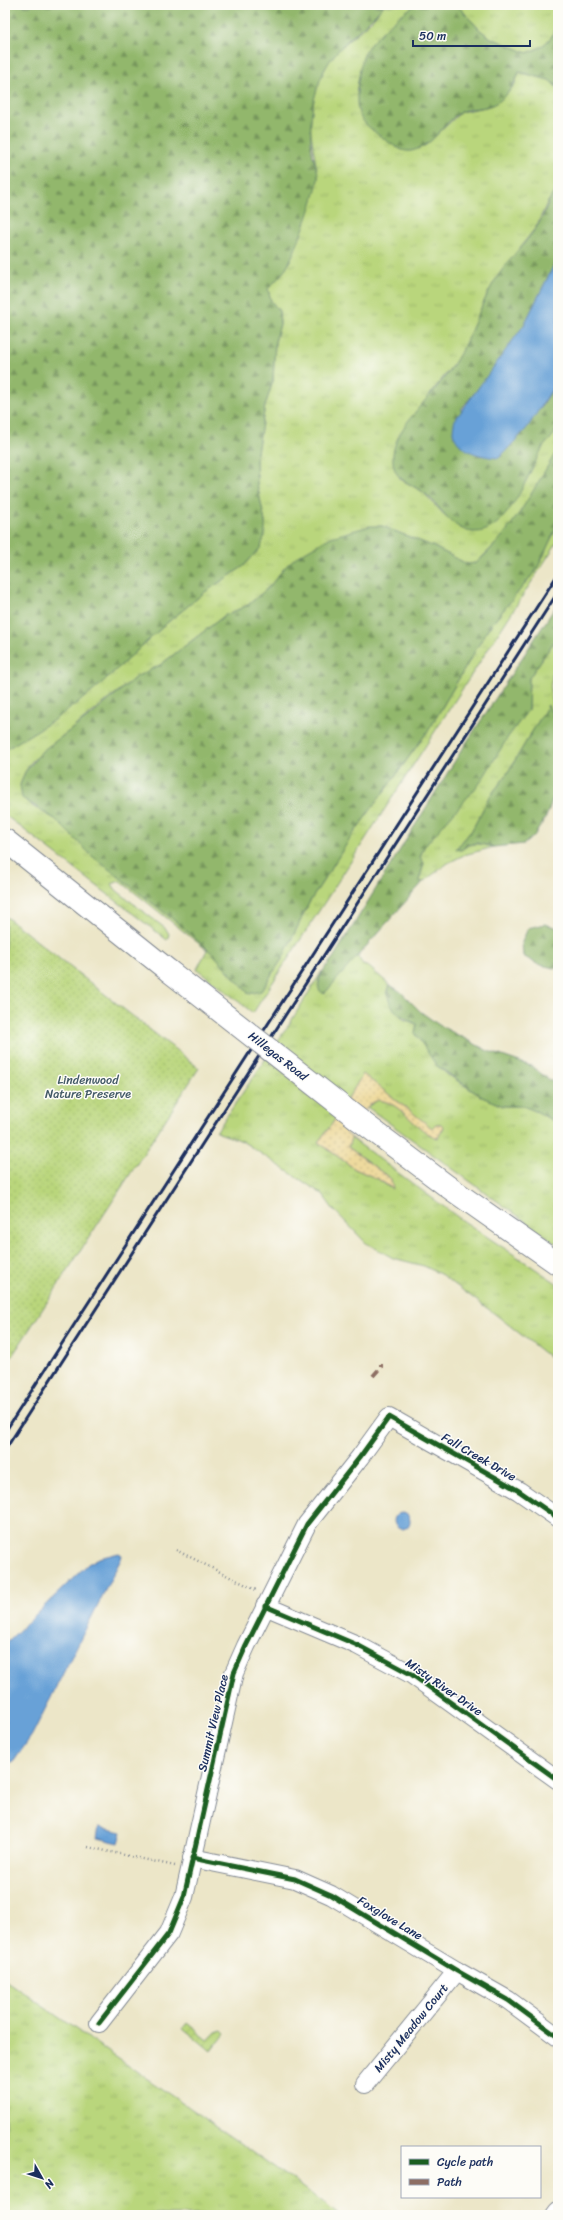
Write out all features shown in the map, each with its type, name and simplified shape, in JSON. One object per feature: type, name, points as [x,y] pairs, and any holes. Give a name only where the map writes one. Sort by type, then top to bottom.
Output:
[{"type":"main road","name":"Hillegas Road","points":[[5,840],[358,1119],[453,1190],[558,1264]]},
{"type":"street","name":"Fall Creek Drive","points":[[389,1417],[519,1491],[558,1518]]},
{"type":"street","name":"Summit View Place","points":[[99,2023],[169,1933],[184,1897],[186,1863],[234,1673],[263,1600],[307,1524],[360,1457],[389,1417]]},
{"type":"street","name":"Misty River Drive","points":[[263,1600],[357,1645],[411,1674],[558,1780]]},
{"type":"street","name":"Foxglove Lane","points":[[186,1863],[273,1874],[313,1886],[353,1907],[457,1971],[508,2000],[558,2037]]},
{"type":"street","name":"Misty Meadow Court","points":[[365,2084],[457,1971]]},
{"type":"street","points":[[555,2215],[558,2211]]},
{"type":"path","points":[[176,1550],[263,1600]]},
{"type":"path","points":[[88,1847],[166,1862],[186,1863]]},
{"type":"green space","points":[[5,5],[384,5],[340,48],[326,67],[321,78],[313,105],[311,123],[312,152],[318,176],[316,188],[294,253],[281,276],[268,289],[271,301],[279,311],[280,324],[275,342],[273,381],[265,406],[256,458],[257,484],[265,522],[265,534],[261,547],[244,566],[205,592],[167,623],[92,692],[51,722],[5,750]]},
{"type":"green space","points":[[384,5],[416,5],[373,41],[365,52],[356,91],[425,146],[461,112],[486,107],[507,94],[515,84],[519,72],[549,80],[558,88],[558,187],[547,203],[536,227],[503,269],[488,293],[461,354],[403,430],[400,479],[423,492],[450,521],[473,532],[525,482],[542,448],[558,429],[558,449],[521,513],[505,535],[476,563],[467,564],[432,546],[382,526],[286,566],[269,587],[248,605],[224,616],[160,665],[136,677],[32,761],[25,772],[20,785],[32,806],[55,819],[124,880],[215,955],[249,994],[261,991],[282,959],[309,903],[351,837],[430,728],[488,629],[537,569],[558,524],[558,541],[253,1013],[197,969],[207,950],[120,881],[112,884],[116,890],[166,929],[169,934],[167,940],[5,815],[5,750],[92,692],[167,623],[205,592],[244,566],[261,547],[265,522],[257,484],[256,458],[265,406],[273,381],[275,342],[280,324],[279,311],[271,301],[268,289],[285,270],[318,178],[310,127],[313,101],[321,76],[333,54],[371,21]]},
{"type":"green space","points":[[416,5],[457,5],[480,30],[491,38],[527,53],[543,45],[552,35],[556,22],[554,5],[558,5],[558,88],[549,80],[519,72],[514,84],[497,103],[461,112],[449,121],[434,138],[422,147],[411,151],[397,148],[372,129],[361,118],[357,101],[358,83],[361,65],[368,47],[380,33],[396,19]]},
{"type":"green space","points":[[457,5],[554,5],[556,14],[555,29],[548,41],[527,53],[491,38],[480,30]]},
{"type":"green space","points":[[558,187],[558,257],[524,325],[486,379],[461,409],[499,458],[542,406],[558,380],[558,426],[554,435],[542,449],[516,500],[507,513],[497,523],[486,530],[474,532],[466,530],[452,522],[423,492],[397,475],[393,463],[393,454],[400,433],[407,422],[454,364],[493,284],[536,228],[551,197]]},
{"type":"green space","points":[[558,449],[558,524],[537,569],[488,629],[430,728],[351,837],[309,903],[282,959],[261,991],[249,994],[214,955],[175,921],[92,856],[55,819],[22,798],[20,785],[25,772],[42,751],[95,712],[136,677],[160,665],[224,616],[248,605],[269,587],[286,566],[296,557],[331,537],[370,526],[382,526],[432,546],[467,564],[476,563],[501,538],[512,524]]},
{"type":"green space","points":[[558,603],[558,636],[529,678],[528,710],[508,737],[480,783],[424,847],[420,857],[424,863],[419,881],[423,882],[324,994],[319,990],[319,980],[322,972],[333,958],[461,751]]},
{"type":"green space","points":[[558,636],[558,654],[553,667],[550,691],[553,704],[558,714],[558,728],[548,705],[505,777],[490,796],[472,830],[456,849],[461,850],[473,844],[494,847],[464,855],[448,863],[423,882],[419,881],[424,864],[420,857],[424,847],[528,710],[529,678]]},
{"type":"green space","points":[[548,705],[558,728],[558,785],[546,817],[534,836],[524,844],[494,847],[477,843],[468,845],[461,850],[456,849],[472,830],[490,796],[505,777]]},
{"type":"green space","name":"Lindenwood Nature Preserve","points":[[5,916],[199,1068],[5,1367]]},
{"type":"green space","points":[[545,924],[558,928],[558,969],[537,964],[523,956],[522,942],[528,928]]},
{"type":"green space","points":[[357,955],[363,965],[369,967],[390,985],[387,993],[403,1019],[417,1024],[436,1065],[482,1097],[503,1106],[523,1106],[538,1112],[558,1124],[558,1245],[367,1107],[378,1100],[385,1101],[406,1114],[430,1135],[444,1128],[441,1124],[436,1124],[432,1129],[363,1075],[332,1124],[318,1142],[355,1169],[378,1179],[390,1188],[391,1179],[348,1147],[351,1138],[459,1218],[558,1284],[558,1364],[495,1314],[442,1275],[424,1266],[393,1258],[366,1243],[333,1209],[322,1194],[242,1141],[216,1132],[288,1026],[322,971],[318,981],[324,994]]},
{"type":"green space","points":[[390,985],[401,992],[421,1012],[439,1025],[488,1051],[531,1066],[558,1086],[558,1124],[538,1112],[523,1106],[503,1106],[482,1097],[436,1065],[415,1033],[417,1024],[399,1014],[388,999]]},
{"type":"green space","points":[[5,1980],[287,2176],[339,2215],[5,2215]]},
{"type":"green space","points":[[187,2023],[208,2040],[216,2032],[222,2030],[225,2033],[211,2051],[183,2028]]},
{"type":"sand","points":[[363,1074],[432,1128],[436,1124],[441,1124],[444,1127],[438,1138],[430,1135],[402,1111],[387,1102],[378,1100],[369,1105],[346,1133],[358,1143],[351,1138],[348,1147],[391,1179],[393,1189],[378,1179],[355,1169],[318,1142],[332,1124]]},
{"type":"water","points":[[558,257],[558,380],[527,428],[499,458],[478,455],[465,449],[455,439],[453,432],[455,420],[524,325]]},
{"type":"water","points":[[399,1513],[405,1513],[410,1518],[408,1527],[405,1529],[399,1529],[394,1524],[394,1518]]},
{"type":"water","points":[[119,1553],[122,1555],[121,1559],[32,1735],[14,1761],[5,1765],[5,1644],[88,1564],[99,1558]]},
{"type":"water","points":[[99,1827],[122,1832],[119,1843],[97,1838]]},
{"type":"railway","points":[[5,1432],[558,574]]},
{"type":"railway","points":[[5,1450],[558,592]]},
{"type":"marked path","points":[[373,1376],[381,1367],[381,1364]]},
{"type":"cycle path","points":[[99,2023],[169,1933],[184,1897],[234,1673],[246,1646],[307,1524],[360,1457],[389,1417],[519,1491],[558,1518]]},
{"type":"cycle path","points":[[265,1606],[357,1645],[411,1674],[558,1780]]},
{"type":"cycle path","points":[[192,1858],[295,1879],[331,1895],[508,2000],[558,2037]]}]
